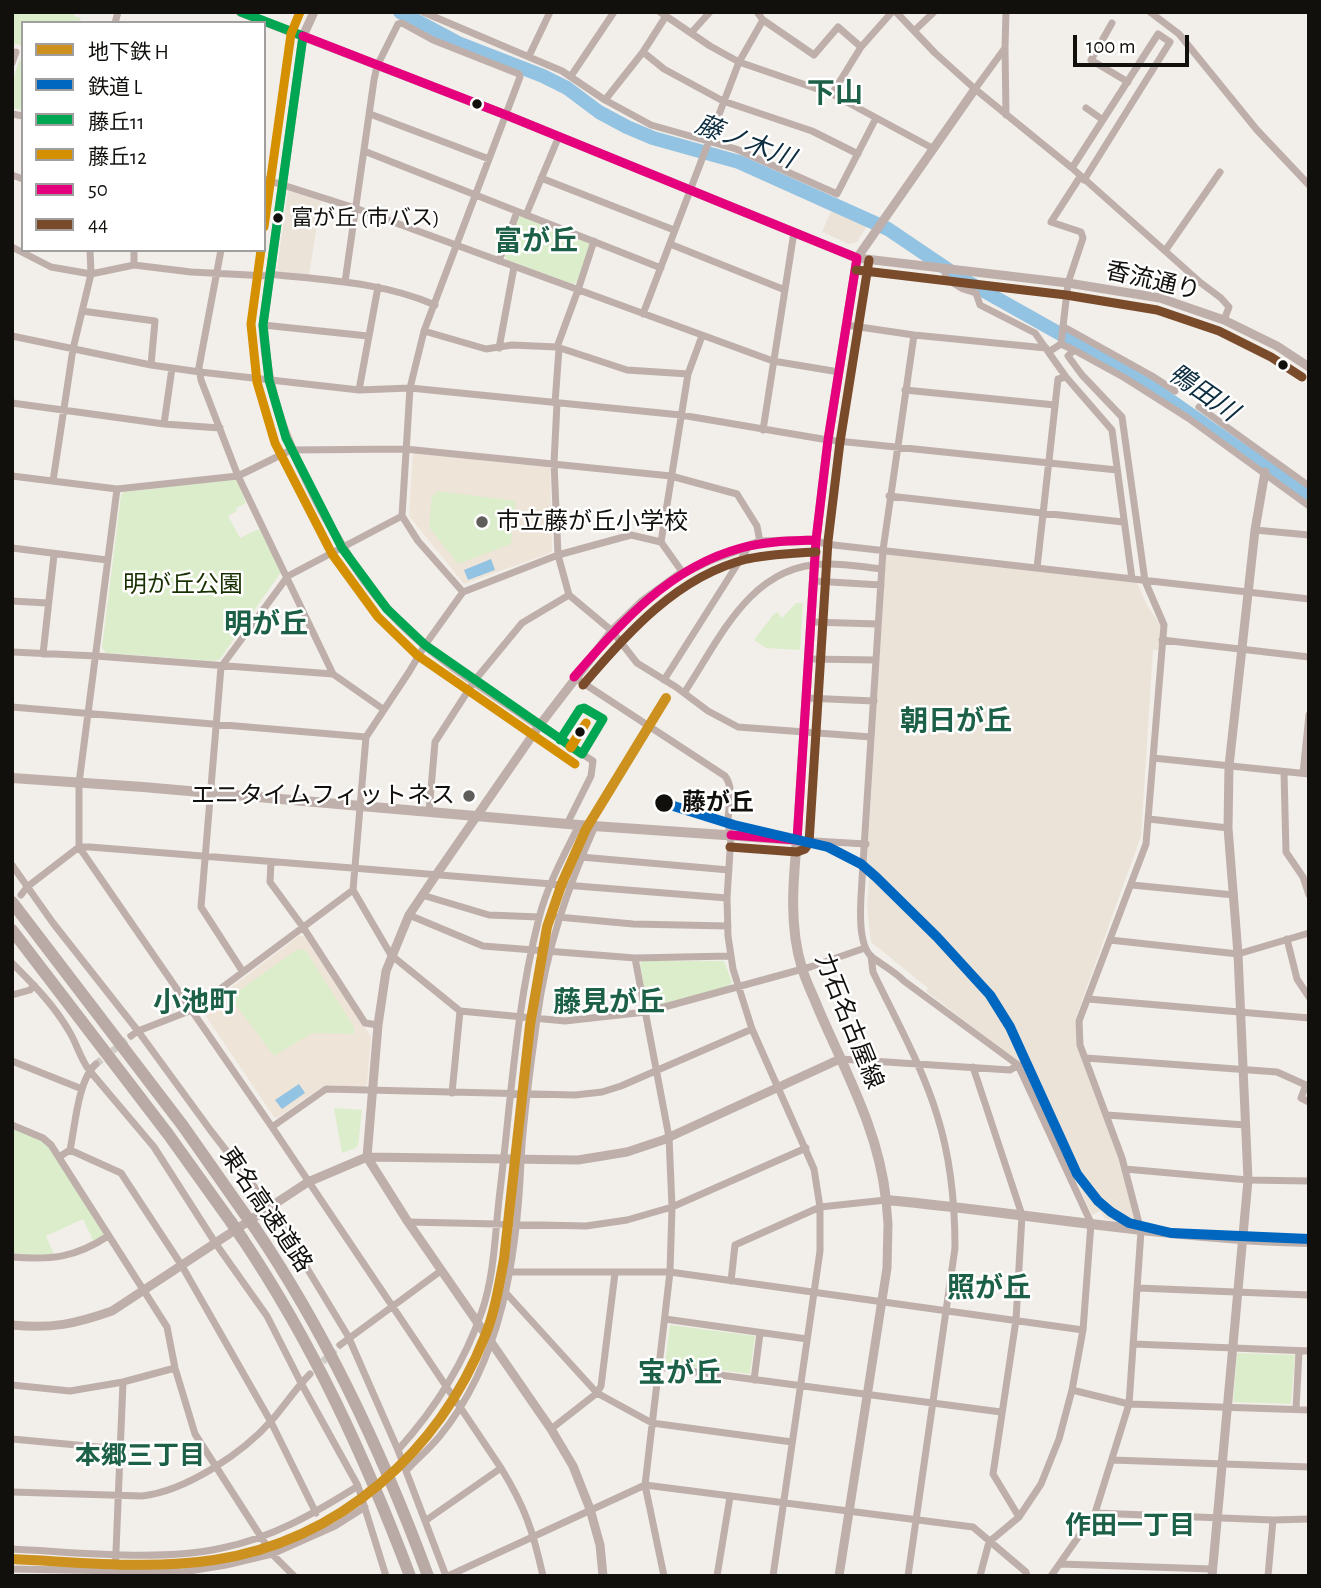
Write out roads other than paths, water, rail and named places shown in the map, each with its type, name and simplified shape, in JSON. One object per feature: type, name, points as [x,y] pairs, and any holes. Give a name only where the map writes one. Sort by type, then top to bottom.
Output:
[{"type":"highway","name":"東名高速道路","points":[[16,898],[183,1126],[255,1228],[303,1304],[359,1410],[428,1576]]},
{"type":"highway","name":"東名高速道路","points":[[12,930],[169,1135],[242,1238],[288,1310],[326,1380],[371,1475],[410,1576]]},
{"type":"main road","points":[[12,778],[573,825],[797,840]]},
{"type":"main road","name":"力石名古屋線","points":[[797,840],[793,895],[796,940],[802,968],[869,1122],[886,1200]]},
{"type":"main road","points":[[886,1200],[955,1206],[1141,1231],[1244,1240],[1309,1242]]},
{"type":"street","points":[[314,12],[303,36],[262,325],[269,380],[291,450],[342,548],[387,610],[425,645],[538,726],[593,761],[591,776],[539,917],[531,950],[510,1094],[488,1292],[458,1368],[419,1427],[398,1450]]},
{"type":"street","points":[[423,12],[571,76],[605,100],[651,124],[736,149],[837,194],[876,118]]},
{"type":"street","points":[[571,76],[614,12]]},
{"type":"street","points":[[691,33],[710,12]]},
{"type":"street","points":[[757,12],[764,20],[814,55],[838,27],[861,47]]},
{"type":"street","points":[[832,94],[861,47],[894,12],[975,89],[1072,168],[1225,302],[1229,307],[1224,320]]},
{"type":"street","points":[[914,31],[934,12]]},
{"type":"street","points":[[1006,12],[1006,115]]},
{"type":"street","points":[[1150,12],[1179,34],[1257,130],[1309,185]]},
{"type":"street","name":"香流通り","points":[[241,13],[263,21]]},
{"type":"street","points":[[528,56],[549,13]]},
{"type":"street","points":[[605,100],[643,52],[663,14],[739,62],[832,94],[934,149]]},
{"type":"street","points":[[643,314],[739,62],[764,20]]},
{"type":"street","name":"香流通り","points":[[266,22],[559,136],[857,258],[1068,283],[1160,299],[1224,320],[1277,346],[1309,367]]},
{"type":"street","points":[[345,282],[377,66],[398,24],[402,23],[433,40],[519,74],[424,331],[410,388],[402,516],[418,541],[463,592]]},
{"type":"street","points":[[1112,23],[1091,60],[1128,82]]},
{"type":"street","points":[[1061,344],[1068,283],[1083,238],[1081,232],[1051,222],[1082,179],[1170,42],[1158,34],[1072,168]]},
{"type":"street","points":[[866,844],[797,840],[816,540],[828,440],[857,258],[1005,48]]},
{"type":"street","points":[[12,63],[17,52]]},
{"type":"street","points":[[643,52],[664,69],[723,101],[813,131],[858,154]]},
{"type":"street","points":[[1086,108],[1103,120]]},
{"type":"street","points":[[370,114],[489,159]]},
{"type":"street","points":[[526,215],[559,136]]},
{"type":"street","points":[[364,151],[661,268]]},
{"type":"street","points":[[1165,251],[1220,172]]},
{"type":"street","points":[[541,178],[674,230]]},
{"type":"street","points":[[266,180],[355,208],[773,362],[839,372]]},
{"type":"street","points":[[499,261],[517,212]]},
{"type":"street","points":[[763,430],[794,232]]},
{"type":"street","points":[[594,241],[558,348],[554,463],[558,555],[569,595],[612,631],[637,663],[708,711],[738,727],[871,737]]},
{"type":"street","points":[[670,244],[785,290]]},
{"type":"street","points":[[22,252],[51,267],[90,274],[134,265],[191,272],[268,275],[378,287],[435,304]]},
{"type":"street","points":[[53,481],[62,410],[90,274],[90,252]]},
{"type":"street","points":[[134,252],[134,265]]},
{"type":"street","points":[[221,252],[200,372],[238,476],[333,674],[383,709]]},
{"type":"street","points":[[499,348],[514,267]]},
{"type":"street","points":[[947,270],[945,278],[976,293],[979,305],[1035,333],[1058,364],[1062,378],[1112,430],[1132,579]]},
{"type":"street","points":[[359,390],[378,287]]},
{"type":"street","points":[[82,311],[155,321],[150,365]]},
{"type":"street","points":[[262,325],[368,336]]},
{"type":"street","points":[[846,325],[1048,349],[1061,344]]},
{"type":"street","points":[[1063,327],[1175,391]]},
{"type":"street","points":[[424,331],[486,349],[512,345],[558,348],[628,370],[688,374]]},
{"type":"street","points":[[914,335],[883,550],[861,907],[865,948],[871,956],[1018,1065],[1091,1223],[1083,1330],[1072,1390],[1059,1439],[1041,1484],[1019,1517],[989,1542],[980,1576]]},
{"type":"street","points":[[12,336],[150,365],[200,372],[359,390],[410,388],[681,415],[828,440],[1117,470]]},
{"type":"street","points":[[661,542],[688,374],[702,336]]},
{"type":"street","points":[[1061,344],[1071,353],[1125,378],[1178,411],[1309,506]]},
{"type":"street","points":[[1058,364],[1071,353]]},
{"type":"street","points":[[1051,1576],[1095,1513],[1129,1404],[1141,1231],[1125,1169],[1080,1045],[1079,1021],[1146,844],[1164,625],[1145,581],[1122,417],[1082,375],[1071,353]]},
{"type":"street","points":[[164,424],[172,368]]},
{"type":"street","points":[[1037,568],[1055,405],[1062,378]]},
{"type":"street","points":[[905,390],[1055,405]]},
{"type":"street","points":[[12,403],[164,424],[220,428]]},
{"type":"street","points":[[1199,407],[1309,486]]},
{"type":"street","points":[[1113,440],[1125,439]]},
{"type":"street","points":[[12,476],[117,489],[238,476],[291,450],[405,449],[671,476],[737,494],[757,526],[760,542]]},
{"type":"street","points":[[1060,1564],[1212,1572],[1248,1180],[1238,954],[1228,828],[1229,766],[1255,530],[1265,472]]},
{"type":"street","points":[[117,489],[79,783],[79,847],[272,1127],[501,1468],[521,1500],[534,1535],[543,1576]]},
{"type":"street","points":[[1120,491],[1132,489]]},
{"type":"street","points":[[889,496],[1123,522]]},
{"type":"street","points":[[243,972],[201,907],[220,667],[288,576],[402,516]]},
{"type":"street","points":[[1255,530],[1309,535]]},
{"type":"street","points":[[1125,533],[1137,531]]},
{"type":"street","points":[[683,573],[661,542],[631,535],[558,555],[463,592],[425,645],[366,737],[358,806],[353,890],[391,955],[460,1010],[565,1021],[646,1012],[865,948]]},
{"type":"street","points":[[603,1576],[600,1545],[590,1509],[573,1466],[551,1429],[408,1222],[367,1157],[378,1025],[384,981],[391,955],[409,915],[538,726],[612,631],[642,602],[683,573],[712,559],[760,542],[816,540],[825,544],[1309,599]]},
{"type":"street","points":[[664,680],[749,545]]},
{"type":"street","points":[[12,548],[107,561]]},
{"type":"street","points":[[43,654],[54,555]]},
{"type":"street","points":[[684,693],[737,611],[766,583],[785,573],[815,565],[882,569]]},
{"type":"street","points":[[814,581],[881,585]]},
{"type":"street","points":[[429,812],[435,742],[475,680],[522,623],[569,595]]},
{"type":"street","points":[[12,601],[47,604]]},
{"type":"street","points":[[811,622],[878,624]]},
{"type":"street","points":[[1162,640],[1309,657]]},
{"type":"street","points":[[12,652],[333,674]]},
{"type":"street","points":[[809,659],[876,660]]},
{"type":"street","points":[[575,677],[725,776],[730,783],[727,826],[731,835],[727,898],[730,957],[752,1029],[814,1170],[820,1207],[820,1251],[773,1576]]},
{"type":"street","points":[[806,698],[874,701]]},
{"type":"street","points":[[12,706],[366,737]]},
{"type":"street","points":[[1153,758],[1306,774],[1309,715]]},
{"type":"street","points":[[1284,772],[1286,852],[1303,877],[1309,895]]},
{"type":"street","points":[[1149,819],[1228,828]]},
{"type":"street","points":[[406,1471],[439,1437],[459,1406],[491,1340],[506,1293],[516,1225],[537,1018],[549,951],[558,917],[595,826]]},
{"type":"street","points":[[16,898],[79,847],[727,898]]},
{"type":"street","points":[[581,857],[729,870]]},
{"type":"street","points":[[271,862],[270,882],[303,927],[365,1023],[378,1025]]},
{"type":"street","points":[[12,865],[135,1033],[270,1207],[348,1336],[398,1450],[447,1576],[645,1485],[973,1527],[1026,1572],[1027,1576]]},
{"type":"street","points":[[1132,885],[1234,895]]},
{"type":"street","points":[[135,1033],[192,1010],[353,890]]},
{"type":"street","points":[[422,895],[489,915],[539,917]]},
{"type":"street","points":[[409,915],[484,946],[635,958],[730,957]]},
{"type":"street","points":[[558,917],[633,924],[728,926]]},
{"type":"street","points":[[1110,940],[1238,954],[1309,933]]},
{"type":"street","points":[[1287,939],[1297,979],[1309,997]]},
{"type":"street","points":[[871,956],[873,972],[937,1114],[950,1169],[955,1206],[955,1248],[908,1576]]},
{"type":"street","points":[[635,958],[669,1137],[670,1272],[645,1485],[664,1576]]},
{"type":"street","points":[[12,963],[34,985],[70,1032],[81,1060],[155,1147],[216,1244],[267,1316],[300,1383],[358,1486],[386,1576]]},
{"type":"street","points":[[12,995],[30,990],[34,985]]},
{"type":"street","points":[[1088,999],[1309,1018]]},
{"type":"street","points":[[452,1093],[460,1010]]},
{"type":"street","points":[[272,1127],[326,1089],[528,1095],[602,1092],[621,1087],[752,1029]]},
{"type":"street","points":[[1086,1058],[1278,1072],[1308,1083],[1301,1098],[1309,1102]]},
{"type":"street","points":[[12,1325],[38,1327],[78,1323],[112,1311],[308,1182],[367,1157],[578,1160],[610,1156],[669,1137],[840,1059],[1010,1070],[1018,1065]]},
{"type":"street","points":[[12,1061],[82,1089]]},
{"type":"street","points":[[58,1157],[70,1150],[82,1089],[89,1070],[96,1064]]},
{"type":"street","points":[[973,1067],[1022,1215],[1016,1320],[993,1474],[1019,1517]]},
{"type":"street","points":[[1107,1115],[1245,1125]]},
{"type":"street","points":[[12,1125],[43,1138],[58,1157],[167,1327],[175,1368],[195,1434],[260,1537],[294,1576]]},
{"type":"street","points":[[408,1222],[586,1226],[626,1220],[671,1207],[806,1148]]},
{"type":"street","points":[[70,1150],[121,1173],[182,1266],[271,1422],[316,1513]]},
{"type":"street","points":[[1125,1169],[1248,1180],[1309,1181]]},
{"type":"street","points":[[731,1281],[735,1245],[820,1207],[886,1200],[887,1268],[839,1576]]},
{"type":"street","points":[[12,1257],[63,1257],[88,1249],[108,1236]]},
{"type":"street","points":[[340,1345],[348,1336],[442,1270]]},
{"type":"street","points":[[510,1272],[670,1272],[1083,1330]]},
{"type":"street","points":[[551,1429],[597,1393],[601,1386],[615,1273]]},
{"type":"street","points":[[1138,1289],[1309,1295]]},
{"type":"street","points":[[506,1293],[597,1393],[652,1423],[792,1443]]},
{"type":"street","points":[[665,1319],[807,1339]]},
{"type":"street","points":[[754,1380],[760,1333]]},
{"type":"street","points":[[1133,1344],[1309,1351]]},
{"type":"street","points":[[1296,1409],[1299,1351]]},
{"type":"street","points":[[659,1367],[1001,1412]]},
{"type":"street","points":[[12,1385],[70,1391],[123,1382],[175,1368]]},
{"type":"street","points":[[12,1492],[162,1494],[217,1465],[247,1444],[271,1422],[310,1374]]},
{"type":"street","points":[[115,1574],[123,1382]]},
{"type":"street","points":[[1072,1390],[1129,1404],[1309,1409]]},
{"type":"street","points":[[12,1439],[120,1449]]},
{"type":"street","points":[[1112,1460],[1309,1467]]},
{"type":"street","points":[[425,1521],[501,1468]]},
{"type":"street","points":[[12,1549],[115,1554],[221,1549],[288,1527],[358,1486]]},
{"type":"street","points":[[717,1576],[730,1497]]},
{"type":"street","points":[[12,1569],[115,1574],[183,1572],[226,1565],[272,1553],[335,1526],[365,1507]]},
{"type":"street","points":[[1095,1513],[1309,1519]]},
{"type":"street","points":[[1268,1576],[1273,1520]]},
{"type":"street","points":[[226,1565],[226,1576]]},
{"type":"street","points":[[1107,1566],[1107,1576]]},
{"type":"water","points":[[491,559],[495,570],[468,580],[464,570]]},
{"type":"water","points":[[299,1084],[305,1093],[282,1109],[275,1100]]},
{"type":"waterway","name":"藤ノ木川","points":[[400,12],[458,43],[567,88],[599,112],[627,127],[653,138],[739,162],[888,229],[959,277],[1135,376],[1309,497]]},
{"type":"tunnel","points":[[96,1064],[131,1036]]},
{"type":"tunnel","points":[[315,1369],[340,1345]]},
{"type":"metro line","name":"H","points":[[12,1559],[164,1564],[214,1560],[260,1550],[303,1533],[343,1511],[379,1484],[412,1453],[441,1417],[465,1378],[485,1336],[496,1298],[504,1259],[530,1025],[547,927],[562,883],[586,829],[666,698]]},
{"type":"rail line","name":"L","points":[[664,803],[734,825],[828,847],[861,864],[876,877],[937,937],[990,995],[1010,1027],[1077,1174],[1098,1201],[1111,1212],[1129,1223],[1171,1233],[1309,1239]]},
{"type":"place","name":"富が丘 (市バス)","points":[[278,218]]},
{"type":"place","name":"市立藤が丘小学校","points":[[482,522]]},
{"type":"place","name":"エニタイムフィットネス","points":[[469,796]]},
{"type":"place","name":"藤が丘","points":[[664,803]]},
{"type":"district","name":"下山","points":[[835,94]]},
{"type":"district","name":"富が丘","points":[[536,242]]},
{"type":"district","name":"明が丘","points":[[266,625]]},
{"type":"district","name":"朝日が丘","points":[[956,722]]},
{"type":"district","name":"小池町","points":[[195,1003]]},
{"type":"district","name":"藤見が丘","points":[[609,1003]]},
{"type":"district","name":"照が丘","points":[[989,1289]]},
{"type":"district","name":"宝が丘","points":[[680,1374]]},
{"type":"district","name":"本郷三丁目","points":[[140,1456]]},
{"type":"district","name":"作田一丁目","points":[[1130,1526]]},
{"type":"water label","name":"鴨田川","points":[[1203,393]]},
{"type":"park label","name":"明が丘公園","points":[[183,585]]}]
